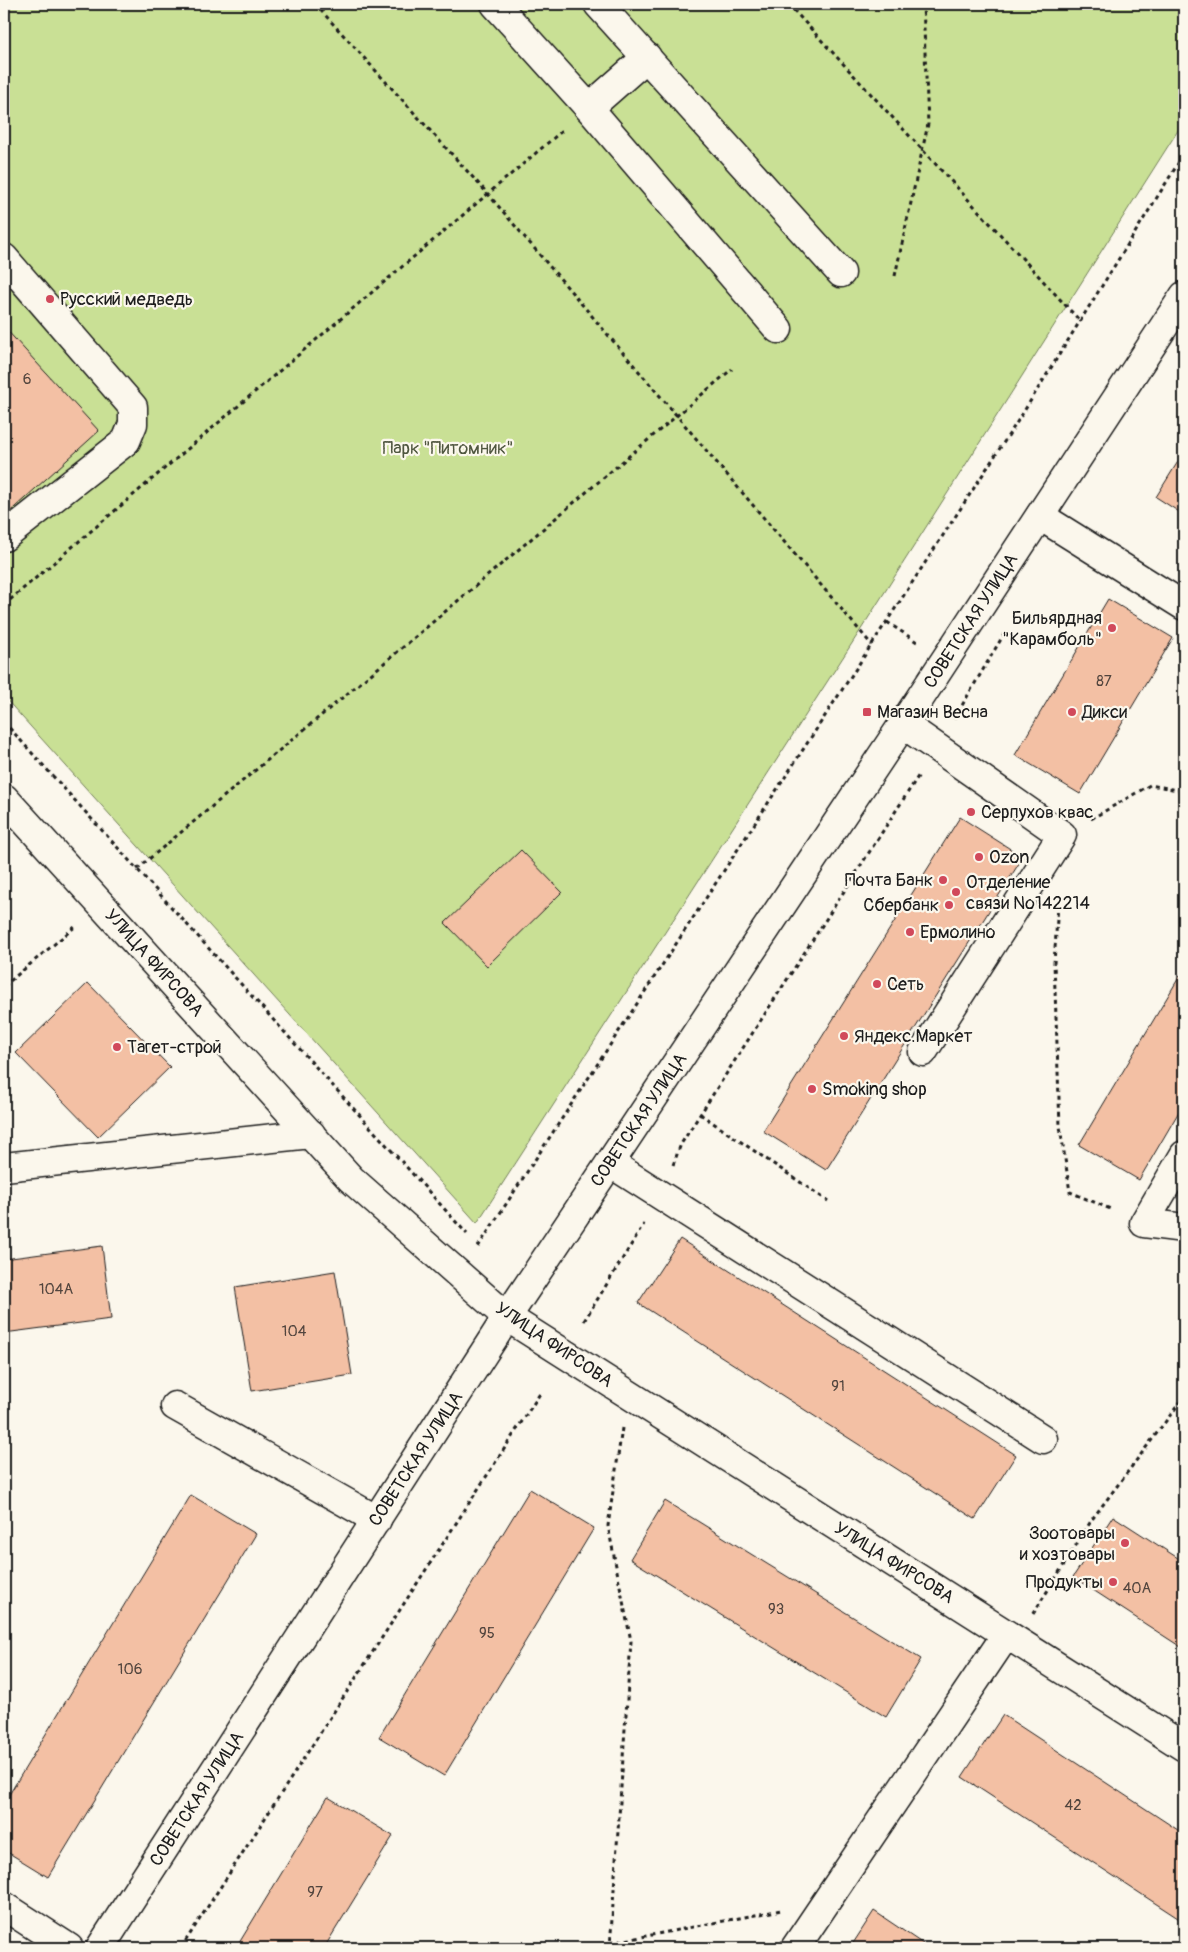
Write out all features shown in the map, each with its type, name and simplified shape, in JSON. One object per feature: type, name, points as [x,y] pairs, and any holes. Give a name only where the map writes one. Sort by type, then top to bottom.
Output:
[{"type":"street","points":[[495,4],[589,108],[778,329]]},
{"type":"street","points":[[598,4],[841,274]]},
{"type":"street","points":[[589,108],[646,57]]},
{"type":"street","points":[[4,258],[133,407],[133,424],[126,441],[4,537]]},
{"type":"street","name":"СОВЕТСКАЯ УЛИЦА","points":[[100,1948],[507,1317],[904,724],[1184,296]]},
{"type":"street","points":[[1040,516],[1184,606]]},
{"type":"street","points":[[904,724],[1062,835],[923,1052]]},
{"type":"street","name":"УЛИЦА ФИРСОВА","points":[[4,798],[351,1179],[507,1317],[1184,1748]]},
{"type":"street","points":[[4,1167],[311,1134]]},
{"type":"street","points":[[1184,1155],[1144,1223],[1184,1228]]},
{"type":"street","points":[[610,1163],[1044,1439]]},
{"type":"street","points":[[175,1406],[377,1520]]},
{"type":"street","points":[[795,1948],[1011,1638]]},
{"type":"street","points":[[4,1906],[69,1948]]},
{"type":"path","points":[[315,4],[488,194],[872,645]]},
{"type":"path","points":[[788,4],[1081,322]]},
{"type":"path","points":[[895,276],[928,124],[924,4]]},
{"type":"path","points":[[4,605],[589,108]]},
{"type":"path","points":[[4,722],[478,1247],[1081,322],[1184,154]]},
{"type":"path","points":[[137,869],[732,369]]},
{"type":"path","points":[[584,1321],[662,1196],[681,1144],[937,747],[1006,632]]},
{"type":"path","points":[[1062,835],[1150,784],[1184,791]]},
{"type":"path","points":[[1058,894],[1054,963],[1060,1126],[1070,1192],[1144,1223]]},
{"type":"path","points":[[4,986],[101,904]]},
{"type":"path","points":[[700,1114],[828,1201]]},
{"type":"path","points":[[181,1948],[541,1392]]},
{"type":"path","points":[[610,1948],[631,1641],[608,1526],[627,1394]]},
{"type":"path","points":[[1011,1638],[1093,1518],[1184,1397]]},
{"type":"path","points":[[596,1948],[610,1942],[826,1902]]},
{"type":"green space","name":"Парк \"Питомник\"","points":[[4,4],[1184,4],[1184,121],[860,631],[477,1223],[4,697]]},
{"type":"building","points":[[4,327],[99,431],[4,517]]},
{"type":"building","points":[[1184,452],[1184,515],[1156,497]]},
{"type":"building","points":[[1108,599],[1173,638],[1080,794],[1015,755]]},
{"type":"building","points":[[960,817],[1023,857],[826,1170],[763,1131]]},
{"type":"building","points":[[521,850],[562,892],[487,966],[445,923]]},
{"type":"building","points":[[1184,969],[1184,1103],[1139,1180],[1079,1145]]},
{"type":"building","points":[[88,983],[170,1067],[98,1137],[16,1053]]},
{"type":"building","points":[[680,1239],[1016,1455],[975,1519],[638,1303]]},
{"type":"building","points":[[102,1246],[111,1319],[4,1333],[4,1259]]},
{"type":"building","points":[[335,1271],[352,1375],[252,1391],[235,1287]]},
{"type":"building","points":[[530,1489],[594,1528],[444,1776],[379,1737]]},
{"type":"building","points":[[191,1495],[256,1534],[48,1877],[4,1850],[4,1803]]},
{"type":"building","points":[[665,1501],[921,1659],[886,1717],[630,1559]]},
{"type":"building","points":[[1113,1516],[1184,1562],[1184,1649],[1073,1577]]},
{"type":"building","points":[[1003,1715],[1184,1834],[1184,1922],[962,1777]]},
{"type":"building","points":[[328,1797],[393,1836],[324,1948],[236,1948]]},
{"type":"building","points":[[874,1911],[929,1948],[850,1948]]},
{"type":"place","name":"Русский медведь","points":[[50,299]]},
{"type":"place","name":"Бильярдная \"Карамболь\"","points":[[1112,628]]},
{"type":"place","name":"Магазин Весна","points":[[867,712]]},
{"type":"place","name":"Дикси","points":[[1072,712]]},
{"type":"place","name":"Серпухов квас","points":[[971,812]]},
{"type":"place","name":"Ozon","points":[[979,857]]},
{"type":"place","name":"Почта Банк","points":[[943,880]]},
{"type":"place","name":"Отделение связи №142214","points":[[956,892]]},
{"type":"place","name":"Сбербанк","points":[[949,905]]},
{"type":"place","name":"Ермолино","points":[[910,932]]},
{"type":"place","name":"Сеть","points":[[877,984]]},
{"type":"place","name":"Яндекс.Маркет","points":[[844,1036]]},
{"type":"place","name":"Тагет-строй","points":[[117,1047]]},
{"type":"place","name":"Smoking shop","points":[[812,1089]]},
{"type":"place","name":"Зоотовары и хозтовары","points":[[1125,1543]]},
{"type":"place","name":"Продукты","points":[[1113,1582]]}]
